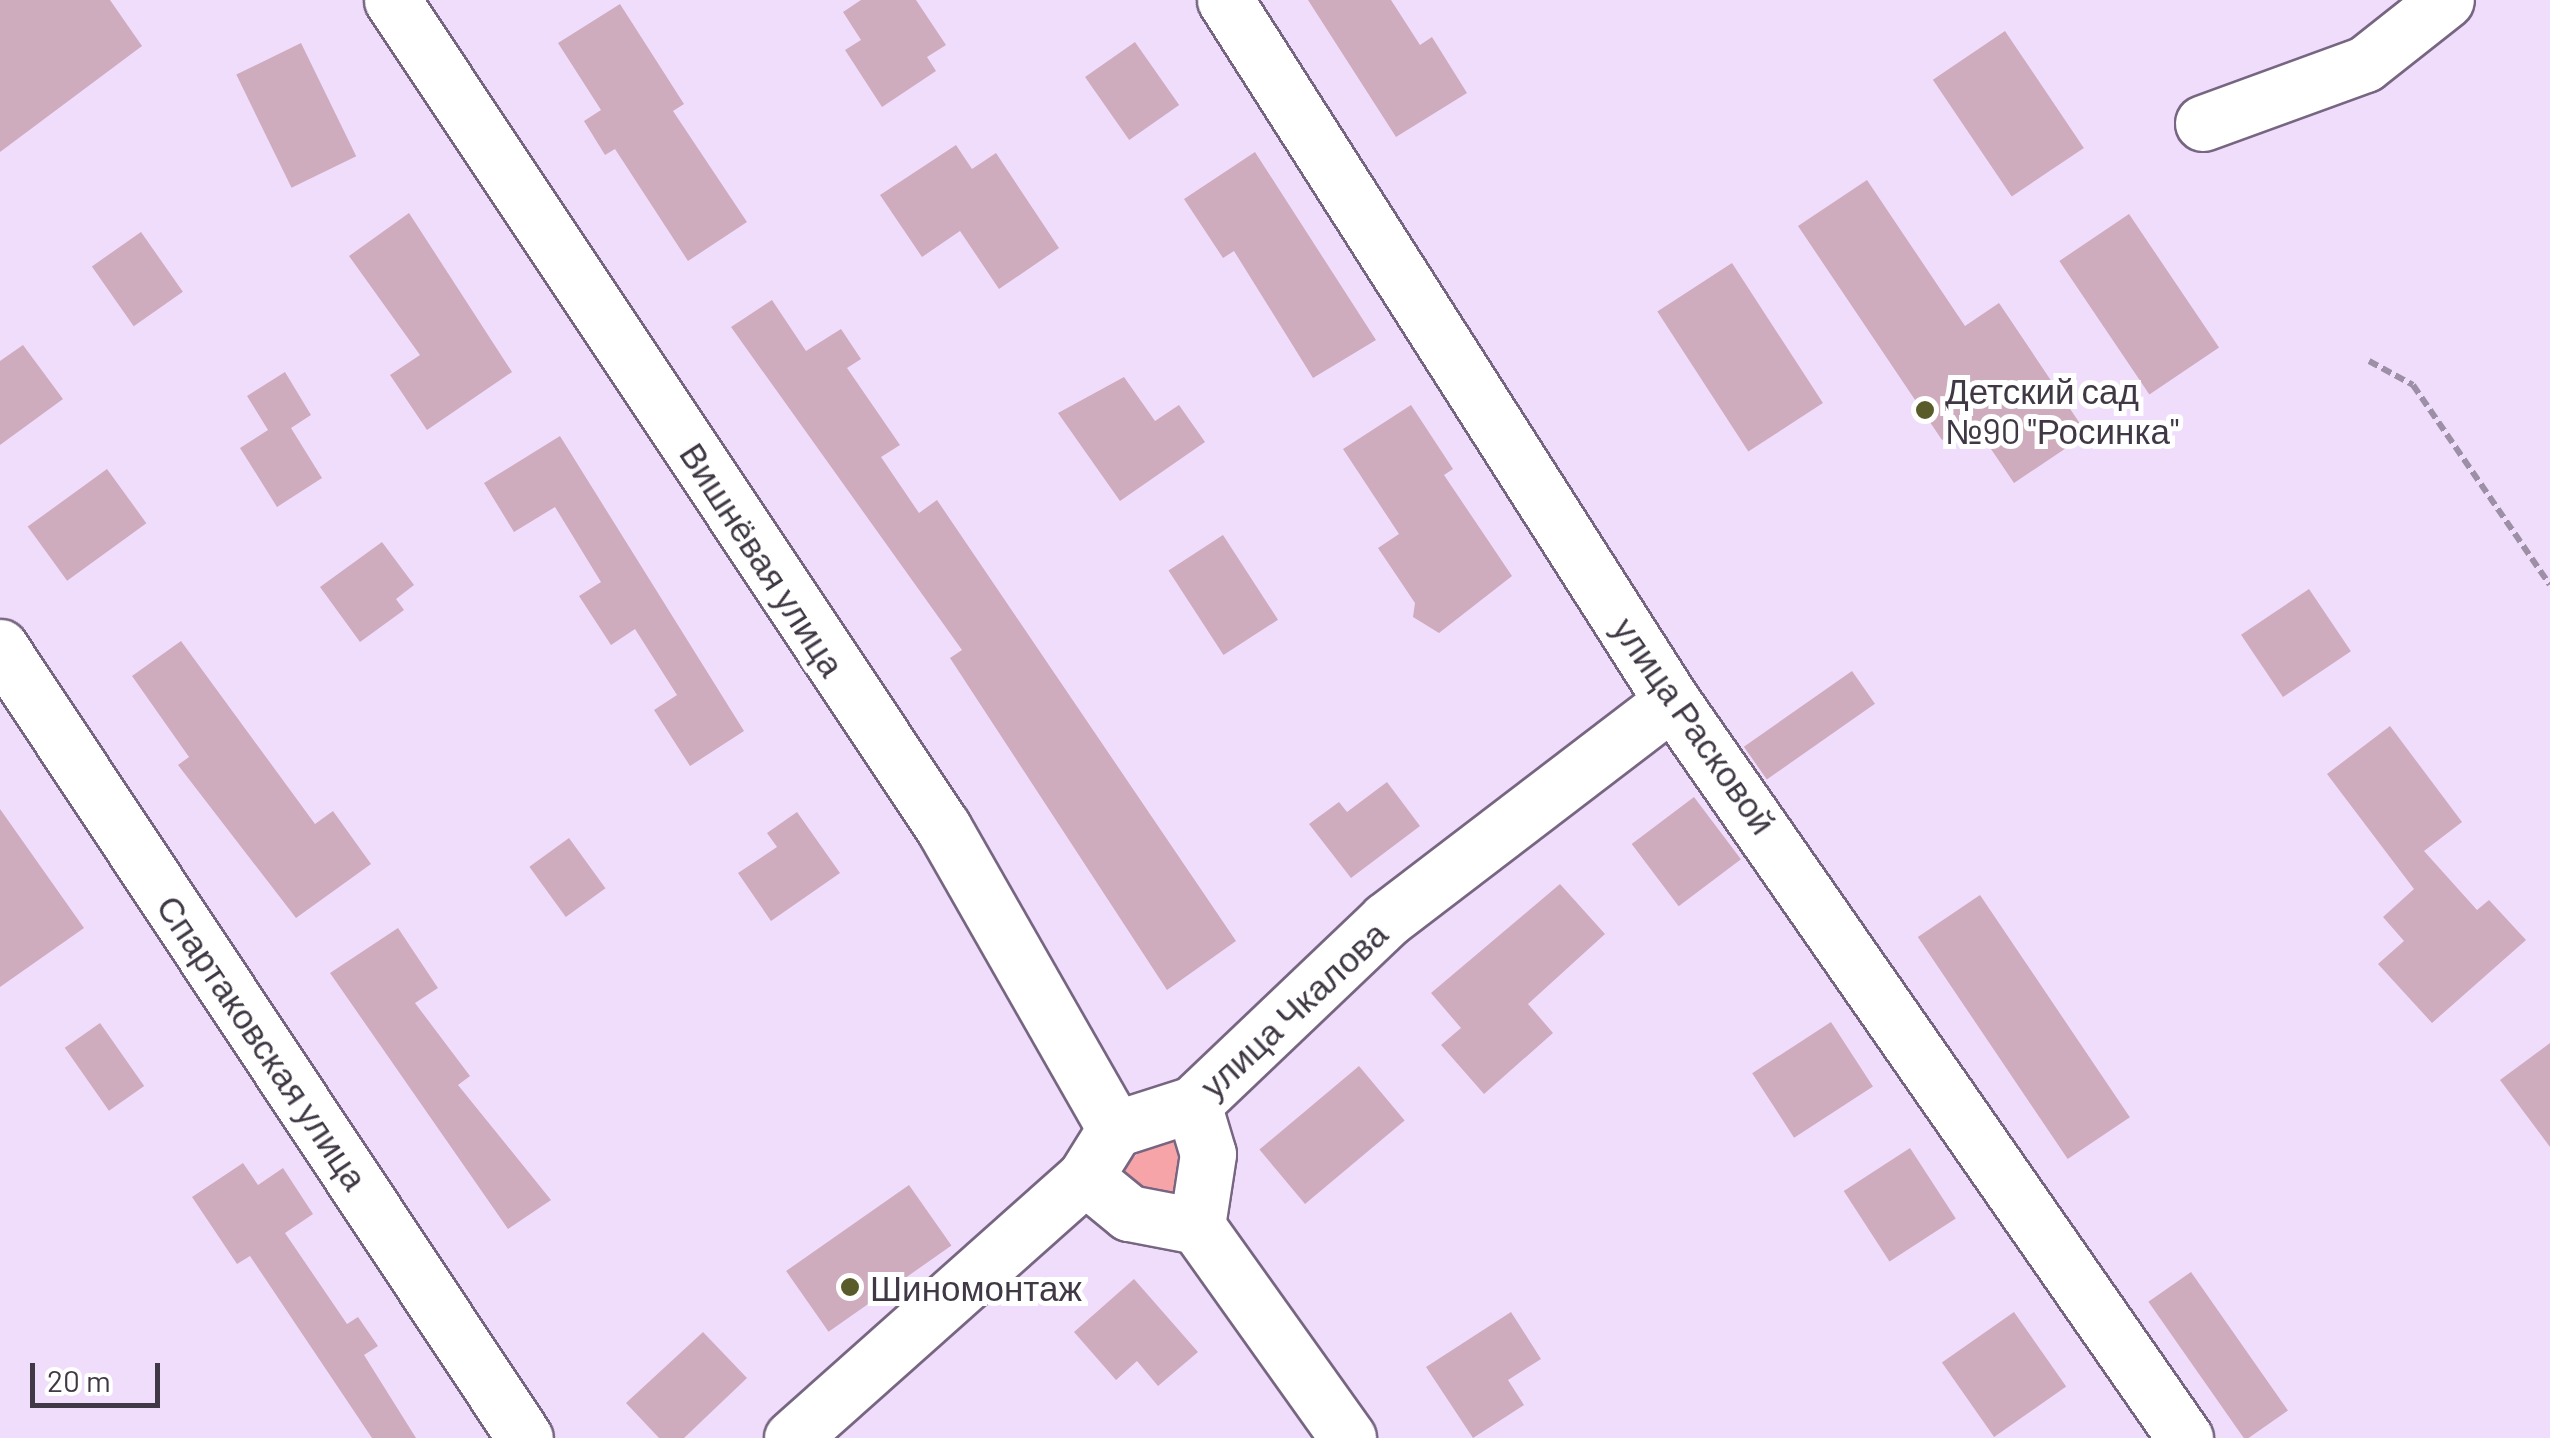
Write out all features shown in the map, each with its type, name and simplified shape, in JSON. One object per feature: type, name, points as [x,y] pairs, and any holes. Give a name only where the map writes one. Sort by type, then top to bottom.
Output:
[{"type":"street","name":"Вишнёвая улица","points":[[392,0],[943,826],[1115,1130]]},
{"type":"street","name":"улица Расковой","points":[[1224,0],[1672,701],[2186,1438]]},
{"type":"street","points":[[2203,123],[2365,64],[2446,0]]},
{"type":"street","name":"Спартаковская улица","points":[[0,647],[525,1438]]},
{"type":"street","name":"улица Чкалова","points":[[1115,1130],[1193,1104],[1386,920],[1672,701]]},
{"type":"street","points":[[1193,1104],[1208,1154],[1197,1226]]},
{"type":"street","points":[[792,1438],[1086,1177],[1115,1130]]},
{"type":"street","points":[[1086,1177],[1128,1213],[1197,1226],[1348,1438]]},
{"type":"path","points":[[2369,361],[2413,385],[2550,585]]},
{"type":"shaded area","points":[[1161,1136],[1176,1141],[1189,1177],[1166,1201],[1125,1186],[1123,1165]]},
{"type":"building","points":[[0,0],[110,0],[142,46],[0,152]]},
{"type":"building","points":[[861,0],[916,0],[946,45],[927,57],[936,71],[882,107],[845,50],[861,40],[843,12]]},
{"type":"building","points":[[1308,0],[1391,0],[1420,45],[1432,37],[1467,93],[1396,137]]},
{"type":"building","points":[[620,4],[684,104],[673,111],[747,222],[688,261],[615,149],[605,155],[584,121],[601,110],[558,43]]},
{"type":"building","points":[[2005,31],[2084,148],[2012,197],[1933,80]]},
{"type":"building","points":[[1135,42],[1179,105],[1129,140],[1085,77]]},
{"type":"building","points":[[301,43],[356,156],[292,188],[236,75]]},
{"type":"building","points":[[956,145],[972,169],[996,153],[1059,248],[999,289],[960,231],[922,257],[880,195]]},
{"type":"building","points":[[1255,152],[1376,340],[1313,378],[1234,251],[1223,258],[1184,199]]},
{"type":"building","points":[[1867,180],[1965,326],[1999,303],[2087,434],[2014,483],[1972,421],[1942,440],[1798,226]]},
{"type":"building","points":[[409,213],[512,372],[427,430],[390,375],[420,355],[349,256]]},
{"type":"building","points":[[2129,214],[2219,347],[2149,394],[2059,261]]},
{"type":"building","points":[[141,232],[183,292],[134,326],[92,266]]},
{"type":"building","points":[[1732,263],[1823,403],[1748,452],[1657,311]]},
{"type":"building","points":[[772,300],[806,351],[841,329],[861,359],[847,368],[900,445],[881,457],[919,513],[937,500],[1236,941],[1167,990],[950,658],[962,650],[731,327]]},
{"type":"building","points":[[23,345],[63,399],[0,445],[0,361]]},
{"type":"building","points":[[285,372],[311,415],[291,428],[322,478],[277,507],[240,448],[268,430],[247,396]]},
{"type":"building","points":[[1124,377],[1155,421],[1179,405],[1205,442],[1120,501],[1058,413]]},
{"type":"building","points":[[1411,405],[1453,469],[1444,475],[1512,576],[1439,633],[1413,617],[1415,603],[1378,548],[1399,534],[1343,449]]},
{"type":"building","points":[[560,436],[744,731],[690,766],[654,710],[677,695],[635,629],[611,645],[579,596],[601,582],[555,507],[514,532],[484,483]]},
{"type":"building","points":[[107,469],[146,523],[67,581],[28,527]]},
{"type":"building","points":[[1223,535],[1278,620],[1223,655],[1168,570]]},
{"type":"building","points":[[382,542],[414,585],[396,599],[404,610],[360,642],[320,587]]},
{"type":"building","points":[[2309,589],[2351,651],[2283,697],[2241,635]]},
{"type":"building","points":[[181,641],[315,824],[333,811],[371,864],[296,918],[178,765],[189,757],[132,676]]},
{"type":"building","points":[[1852,671],[1875,704],[1767,779],[1744,747]]},
{"type":"building","points":[[2390,726],[2462,822],[2424,851],[2477,910],[2489,900],[2526,940],[2432,1023],[2378,964],[2404,941],[2383,917],[2414,889],[2327,774]]},
{"type":"building","points":[[1387,782],[1420,826],[1351,878],[1309,824],[1339,802],[1347,812]]},
{"type":"building","points":[[1694,797],[1741,859],[1679,906],[1632,844]]},
{"type":"building","points":[[0,809],[84,928],[0,987]]},
{"type":"building","points":[[797,812],[840,873],[771,921],[738,873],[777,847],[767,833]]},
{"type":"building","points":[[569,838],[605,888],[566,917],[529,867]]},
{"type":"building","points":[[1560,884],[1605,934],[1528,1004],[1553,1033],[1484,1094],[1441,1045],[1461,1028],[1431,993]]},
{"type":"building","points":[[1980,895],[2130,1117],[2068,1159],[1918,937]]},
{"type":"building","points":[[398,928],[438,988],[415,1003],[470,1076],[458,1085],[551,1200],[508,1229],[330,973]]},
{"type":"building","points":[[1831,1022],[1873,1087],[1794,1138],[1752,1073]]},
{"type":"building","points":[[100,1023],[144,1086],[109,1111],[65,1048]]},
{"type":"building","points":[[2550,1043],[2550,1147],[2500,1080]]},
{"type":"building","points":[[1359,1066],[1405,1120],[1305,1204],[1259,1150]]},
{"type":"building","points":[[1910,1148],[1956,1218],[1889,1261],[1844,1191]]},
{"type":"building","points":[[243,1163],[258,1185],[283,1168],[313,1214],[285,1233],[347,1324],[358,1317],[378,1346],[364,1355],[416,1438],[372,1438],[250,1256],[237,1264],[192,1197]]},
{"type":"building","points":[[909,1185],[951,1246],[829,1332],[786,1271]]},
{"type":"building","points":[[2191,1272],[2288,1410],[2244,1438],[2148,1302]]},
{"type":"building","points":[[1134,1279],[1198,1352],[1158,1386],[1137,1361],[1116,1380],[1074,1332]]},
{"type":"building","points":[[1511,1312],[1541,1359],[1508,1380],[1524,1405],[1473,1438],[1426,1367]]},
{"type":"building","points":[[2014,1312],[2066,1387],[1994,1437],[1942,1362]]},
{"type":"building","points":[[703,1332],[747,1378],[684,1438],[659,1438],[626,1403]]},
{"type":"place","name":"Детский сад №90 \"Росинка\"","points":[[1925,410]]},
{"type":"place","name":"Шиномонтаж","points":[[850,1287]]}]
